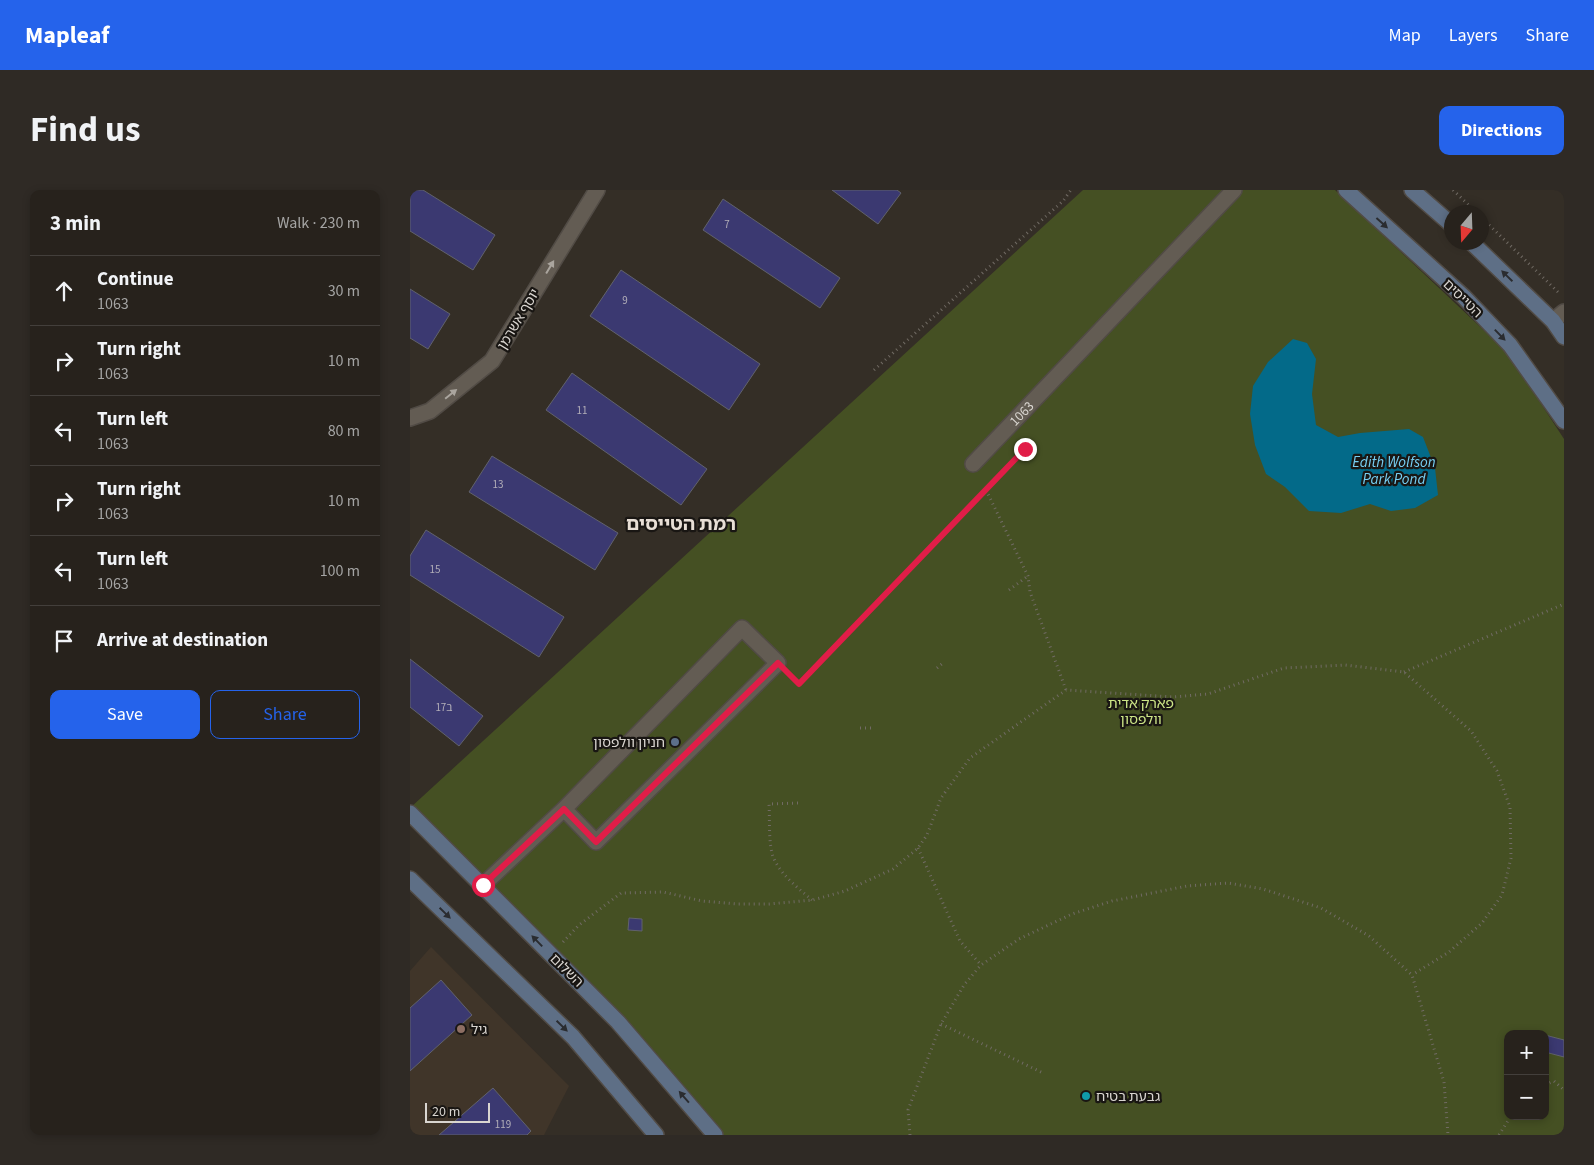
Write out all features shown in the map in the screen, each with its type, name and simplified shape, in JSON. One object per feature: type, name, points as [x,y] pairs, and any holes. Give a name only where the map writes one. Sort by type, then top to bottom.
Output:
[{"type":"main road","name":"הטייסים","points":[[1346,190],[1464,297],[1510,345],[1564,421]]},
{"type":"main road","points":[[1412,190],[1444,218]]},
{"type":"main road","points":[[1480,250],[1558,316],[1564,337]]},
{"type":"main road","name":"השלום","points":[[410,813],[618,1022],[715,1135]]},
{"type":"main road","points":[[410,879],[573,1037],[656,1135]]},
{"type":"street","name":"יוסף אשרמן","points":[[410,418],[430,412],[492,362],[597,190]]},
{"type":"street","name":"1063","points":[[1005,430],[1234,190]]},
{"type":"street","points":[[973,464],[1005,430]]},
{"type":"street","points":[[483,885],[564,809],[742,628],[778,663],[596,842],[564,809]]},
{"type":"path","points":[[874,370],[1063,201],[1071,190]]},
{"type":"path","points":[[1453,190],[1469,205]]},
{"type":"path","points":[[1489,225],[1564,298]]},
{"type":"path","name":"1063","points":[[778,663],[799,684],[1025,449],[1005,430]]},
{"type":"path","points":[[986,490],[1028,576],[1030,592],[1066,690]]},
{"type":"path","points":[[1008,590],[1028,576]]},
{"type":"path","points":[[551,955],[579,925],[621,893],[663,892],[702,901],[770,904],[813,900],[845,891],[893,869],[918,848],[927,834],[941,798],[970,758],[1066,690],[1173,697],[1208,694],[1284,668],[1345,666],[1404,672],[1564,604]]},
{"type":"path","points":[[937,668],[944,662]]},
{"type":"path","points":[[1404,672],[1471,731],[1497,771],[1510,807],[1511,858],[1502,895],[1482,923],[1449,952],[1412,975]]},
{"type":"path","points":[[860,728],[871,728]]},
{"type":"path","points":[[798,803],[769,804],[771,850],[774,860],[790,882],[813,900]]},
{"type":"path","points":[[918,848],[960,941],[981,965]]},
{"type":"path","points":[[910,1135],[908,1110],[941,1024],[964,985],[981,965],[1019,939],[1072,914],[1112,900],[1188,886],[1228,883],[1263,889],[1321,908],[1369,936],[1412,975],[1444,1082],[1448,1135]]},
{"type":"path","points":[[941,1024],[1043,1073]]},
{"type":"path","points":[[1549,1083],[1554,1081],[1564,1090]]},
{"type":"path","points":[[1499,1135],[1508,1120]]},
{"type":"shaded area","name":"גיל","points":[[431,947],[569,1086],[544,1135],[410,1135],[410,971]]},
{"type":"green space","name":"פארק אדית וולפסון","points":[[1083,190],[1335,190],[1508,353],[1564,439],[1564,1135],[715,1135],[410,808]]},
{"type":"water","name":"Edith Wolfson Park Pond","points":[[1293,339],[1307,343],[1316,359],[1312,394],[1316,425],[1338,437],[1360,433],[1409,429],[1423,437],[1435,468],[1438,495],[1415,508],[1391,511],[1370,504],[1341,513],[1309,511],[1285,487],[1266,474],[1255,445],[1250,414],[1253,386],[1268,362]]},
{"type":"building","points":[[410,190],[423,190],[495,235],[473,270],[410,231]]},
{"type":"building","points":[[832,190],[897,190],[901,193],[878,224]]},
{"type":"building","points":[[723,199],[840,278],[820,308],[703,230]]},
{"type":"building","points":[[621,270],[760,364],[729,410],[590,316]]},
{"type":"building","points":[[410,289],[450,314],[428,349],[410,338]]},
{"type":"building","points":[[572,373],[707,469],[681,505],[546,410]]},
{"type":"building","points":[[492,456],[618,533],[595,570],[469,492]]},
{"type":"building","points":[[426,530],[564,617],[539,657],[410,575],[410,556]]},
{"type":"building","points":[[410,659],[483,716],[459,746],[410,707]]},
{"type":"building","points":[[629,918],[642,919],[642,931],[628,930]]},
{"type":"building","points":[[441,980],[472,1015],[410,1071],[410,1008]]},
{"type":"building","points":[[1549,1036],[1564,1040],[1564,1057],[1549,1053]]},
{"type":"building","points":[[493,1088],[531,1131],[527,1135],[439,1135]]},
{"type":"place","name":"חניון וולפסון","points":[[675,742]]},
{"type":"place","name":"גיל","points":[[461,1029]]},
{"type":"place","name":"גבעת בטיח","points":[[1086,1096]]},
{"type":"district","name":"רמת הטייסים","points":[[681,523]]},
{"type":"route","points":[[483,885],[564,809],[596,842],[778,663],[799,684],[1025,449]]}]
